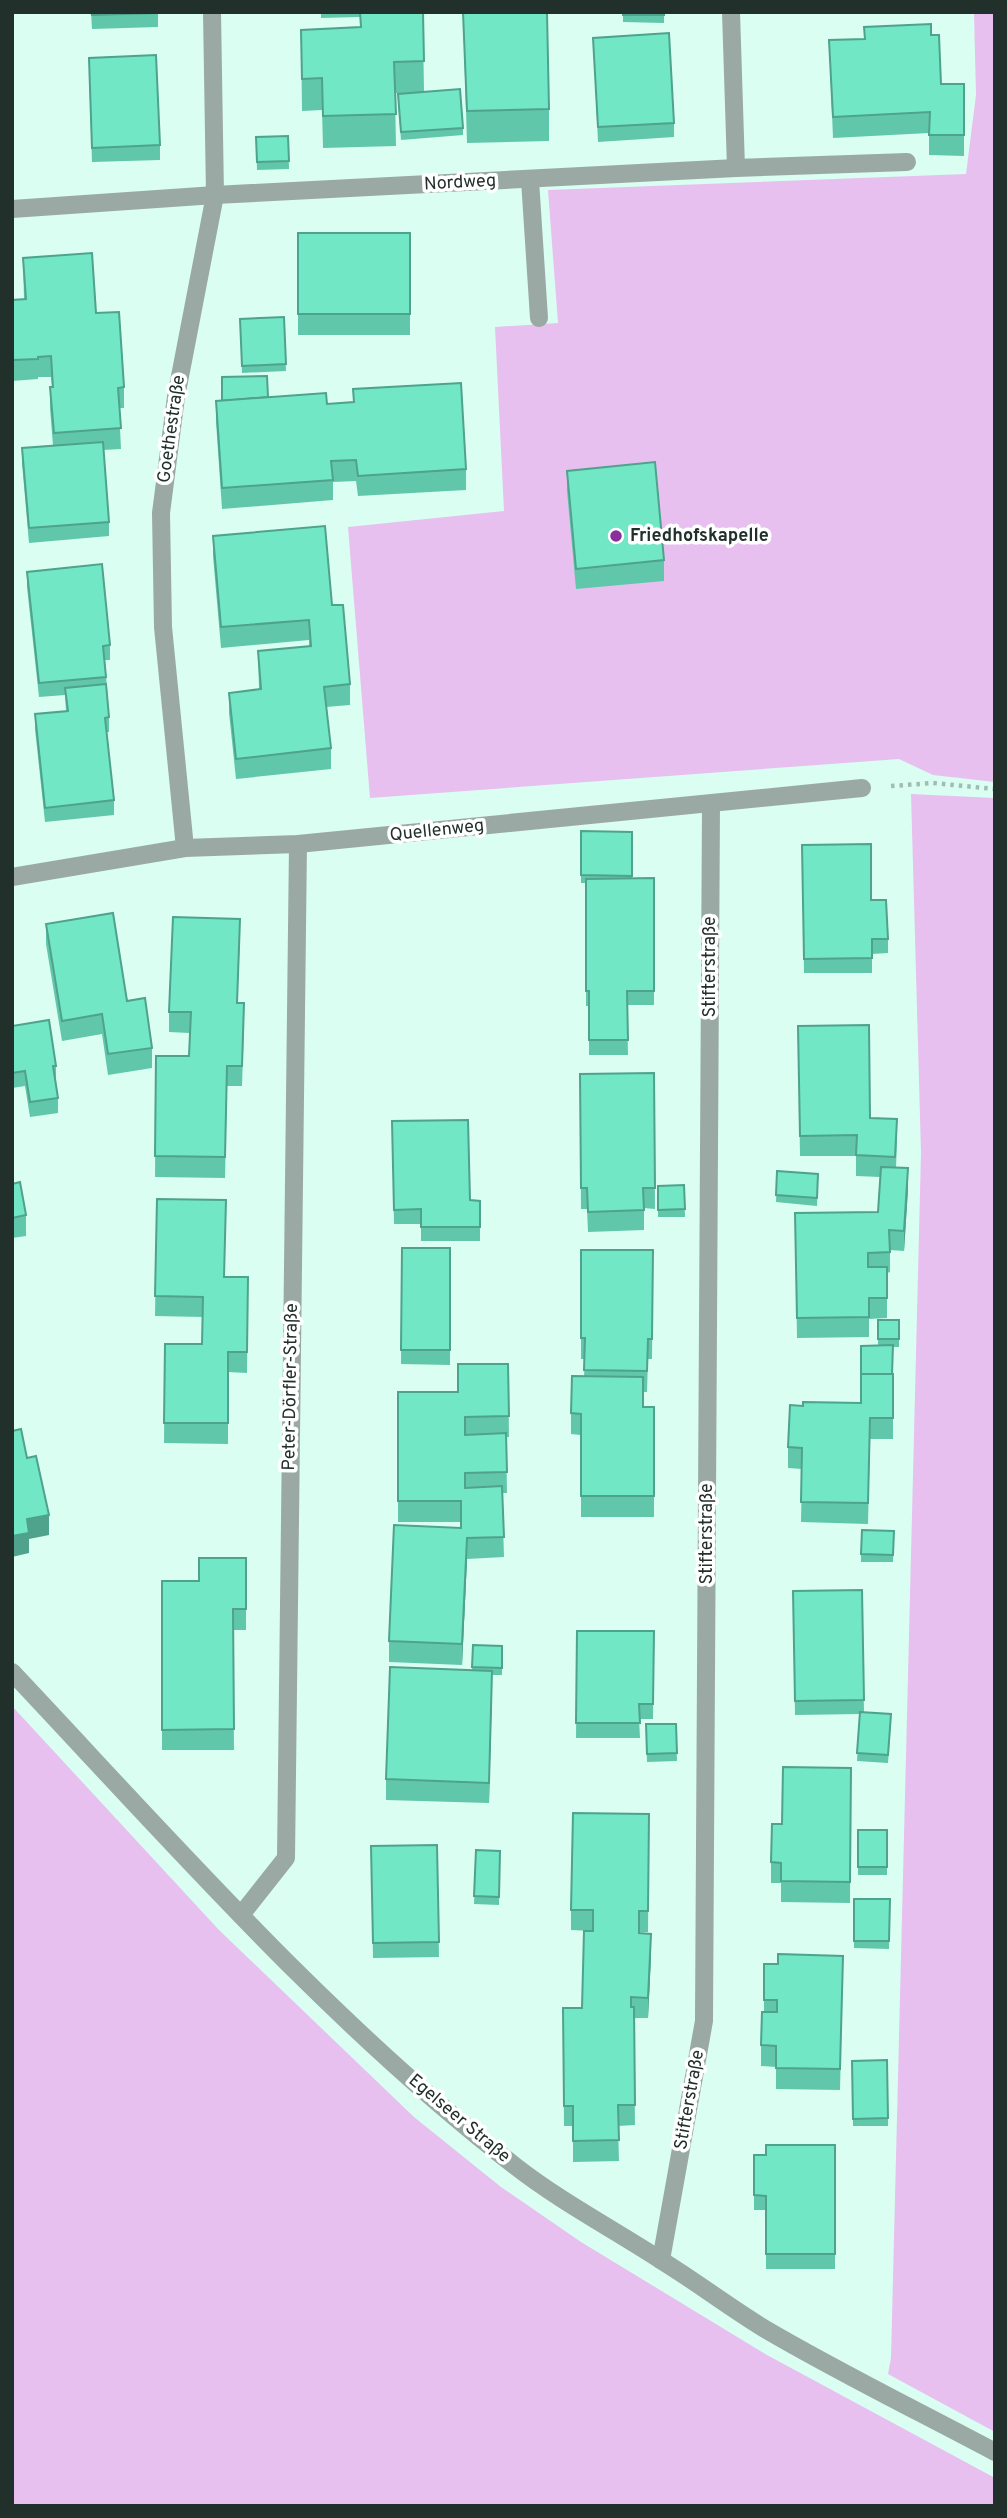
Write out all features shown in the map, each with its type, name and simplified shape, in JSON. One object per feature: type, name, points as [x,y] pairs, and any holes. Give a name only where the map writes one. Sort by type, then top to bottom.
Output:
[{"type":"street","name":"Goethestraße","points":[[185,848],[163,627],[161,513],[176,397],[215,195],[212,12]]},
{"type":"street","points":[[731,12],[736,168]]},
{"type":"street","name":"Nordweg","points":[[12,209],[215,195],[736,168],[907,162]]},
{"type":"street","points":[[530,180],[539,318]]},
{"type":"street","name":"Quellenweg","points":[[12,877],[185,848],[298,844],[862,788]]},
{"type":"street","name":"Stifterstraße","points":[[661,2260],[704,2021],[711,804]]},
{"type":"street","name":"Peter-Dörfler-Straße","points":[[241,1915],[286,1858],[298,844]]},
{"type":"street","name":"Egelseer Straße","points":[[12,1672],[241,1915],[354,2029],[463,2125],[539,2182],[765,2329],[995,2452]]},
{"type":"path","points":[[862,788],[933,783],[995,789]]},
{"type":"shaded area","points":[[974,12],[995,12],[995,782],[933,775],[899,759],[370,798],[348,527],[504,511],[495,327],[558,323],[548,190],[966,174],[976,95]]},
{"type":"shaded area","points":[[911,794],[995,798],[995,2432],[888,2374],[891,2358],[921,1153]]},
{"type":"shaded area","points":[[12,1706],[219,1930],[414,2117],[501,2187],[581,2242],[767,2355],[995,2478],[995,2506],[12,2506]]},
{"type":"building","points":[[91,12],[158,12],[158,13],[92,15]]},
{"type":"building","points":[[360,12],[423,12],[424,61],[394,62],[396,114],[323,116],[322,78],[302,79],[301,30],[361,27]]},
{"type":"building","points":[[463,12],[547,12],[549,109],[467,111]]},
{"type":"building","points":[[623,12],[664,12],[664,15],[623,15]]},
{"type":"building","points":[[931,24],[931,35],[939,35],[941,84],[964,84],[964,135],[929,135],[930,112],[833,117],[829,40],[865,39],[864,27]]},
{"type":"building","points":[[669,33],[674,123],[598,127],[593,38]]},
{"type":"building","points":[[156,55],[160,145],[92,148],[89,58]]},
{"type":"building","points":[[460,89],[463,128],[401,132],[398,94]]},
{"type":"building","points":[[288,136],[289,161],[257,162],[256,137]]},
{"type":"building","points":[[298,233],[410,233],[410,314],[298,314]]},
{"type":"building","points":[[92,253],[96,313],[119,312],[124,387],[118,388],[121,428],[54,433],[50,387],[53,387],[51,356],[12,360],[12,300],[26,299],[23,258]]},
{"type":"building","points":[[284,317],[286,364],[242,366],[240,319]]},
{"type":"building","points":[[267,376],[268,397],[222,401],[222,377]]},
{"type":"building","points":[[461,383],[466,469],[358,476],[356,460],[331,461],[333,480],[222,488],[216,401],[326,393],[327,404],[354,402],[353,389]]},
{"type":"building","points":[[103,442],[109,522],[29,528],[22,448]]},
{"type":"building","name":"Friedhofskapelle","points":[[655,462],[664,560],[576,569],[567,471]]},
{"type":"building","points":[[325,526],[332,605],[343,605],[350,684],[324,687],[331,748],[236,759],[229,693],[261,689],[258,651],[311,646],[309,620],[221,627],[213,536]]},
{"type":"building","points":[[102,564],[110,645],[103,646],[106,677],[39,683],[27,572]]},
{"type":"building","points":[[106,684],[109,717],[105,718],[114,800],[45,808],[35,714],[68,711],[65,688]]},
{"type":"building","points":[[581,831],[632,832],[632,876],[581,875]]},
{"type":"building","points":[[871,844],[871,900],[886,900],[888,939],[872,939],[872,958],[804,959],[802,845]]},
{"type":"building","points":[[654,878],[654,991],[627,991],[628,1040],[589,1040],[586,879]]},
{"type":"building","points":[[113,913],[127,1001],[145,998],[152,1048],[108,1054],[102,1014],[62,1021],[46,924]]},
{"type":"building","points":[[173,917],[240,919],[237,1003],[244,1003],[242,1066],[227,1066],[225,1157],[155,1156],[156,1056],[189,1056],[191,1012],[169,1012]]},
{"type":"building","points":[[49,1020],[58,1098],[30,1102],[25,1071],[12,1073],[12,1026]]},
{"type":"building","points":[[869,1025],[870,1118],[897,1119],[895,1157],[856,1155],[857,1135],[800,1136],[798,1026]]},
{"type":"building","points":[[654,1073],[655,1188],[643,1188],[644,1210],[588,1212],[587,1188],[581,1188],[580,1074]]},
{"type":"building","points":[[468,1120],[470,1200],[480,1201],[480,1227],[421,1227],[421,1209],[394,1210],[392,1121]]},
{"type":"building","points":[[881,1167],[908,1168],[904,1231],[889,1230],[890,1252],[868,1253],[868,1267],[887,1267],[887,1298],[869,1298],[869,1317],[797,1318],[795,1213],[878,1212]]},
{"type":"building","points":[[777,1171],[818,1174],[817,1198],[776,1195]]},
{"type":"building","points":[[20,1182],[26,1215],[12,1218],[12,1184]]},
{"type":"building","points":[[684,1185],[685,1209],[658,1210],[658,1186]]},
{"type":"building","points":[[157,1199],[226,1200],[224,1277],[248,1277],[247,1352],[228,1352],[228,1423],[164,1423],[165,1344],[202,1344],[203,1297],[155,1296]]},
{"type":"building","points":[[402,1248],[450,1248],[450,1350],[401,1350]]},
{"type":"building","points":[[581,1250],[653,1250],[652,1339],[648,1339],[647,1371],[584,1370],[585,1338],[581,1338]]},
{"type":"building","points":[[878,1320],[899,1320],[899,1339],[878,1339]]},
{"type":"building","points":[[893,1345],[892,1374],[861,1374],[861,1346]]},
{"type":"building","points":[[458,1364],[508,1364],[509,1416],[465,1417],[465,1435],[506,1433],[507,1472],[465,1473],[465,1488],[502,1486],[504,1537],[467,1538],[462,1644],[389,1641],[394,1525],[461,1528],[461,1501],[398,1501],[398,1392],[458,1392]]},
{"type":"building","points":[[861,1374],[893,1374],[893,1418],[870,1418],[868,1503],[801,1502],[802,1448],[788,1447],[790,1405],[803,1406],[803,1402],[861,1403]]},
{"type":"building","points":[[572,1376],[643,1377],[643,1407],[654,1407],[654,1496],[581,1496],[581,1414],[571,1413]]},
{"type":"building","points":[[21,1429],[27,1458],[36,1456],[49,1515],[27,1519],[29,1533],[12,1536],[12,1431]]},
{"type":"building","points":[[862,1530],[894,1531],[893,1555],[861,1554]]},
{"type":"building","points":[[199,1558],[246,1558],[246,1609],[233,1609],[234,1729],[162,1730],[162,1581],[199,1581]]},
{"type":"building","points":[[862,1590],[864,1700],[795,1701],[793,1591]]},
{"type":"building","points":[[577,1631],[654,1631],[653,1704],[639,1704],[640,1723],[576,1723]]},
{"type":"building","points":[[473,1645],[502,1646],[502,1668],[472,1667]]},
{"type":"building","points":[[390,1667],[492,1671],[489,1783],[386,1779]]},
{"type":"building","points":[[860,1712],[891,1714],[888,1755],[857,1753]]},
{"type":"building","points":[[646,1724],[676,1724],[677,1753],[647,1754]]},
{"type":"building","points":[[783,1767],[851,1768],[850,1882],[781,1881],[781,1863],[771,1862],[772,1824],[782,1824]]},
{"type":"building","points":[[573,1813],[649,1814],[648,1911],[639,1911],[639,1933],[651,1934],[648,1998],[631,1997],[631,2007],[634,2007],[635,2105],[618,2105],[619,2140],[573,2141],[573,2106],[564,2106],[563,2008],[582,2008],[584,1931],[593,1931],[593,1910],[571,1910]]},
{"type":"building","points":[[858,1830],[887,1830],[887,1867],[858,1867]]},
{"type":"building","points":[[437,1845],[439,1942],[373,1943],[371,1846]]},
{"type":"building","points":[[476,1850],[500,1851],[499,1897],[474,1896]]},
{"type":"building","points":[[854,1899],[890,1899],[889,1941],[854,1941]]},
{"type":"building","points":[[778,1954],[843,1956],[840,2069],[776,2068],[776,2046],[761,2045],[762,2012],[777,2012],[777,2000],[764,2000],[764,1964],[778,1964]]},
{"type":"building","points":[[887,2060],[888,2118],[853,2119],[852,2061]]},
{"type":"building","points":[[766,2145],[835,2145],[835,2254],[766,2254],[766,2196],[754,2195],[754,2155],[766,2155]]},
{"type":"place","name":"Friedhofskapelle","points":[[616,536]]}]
